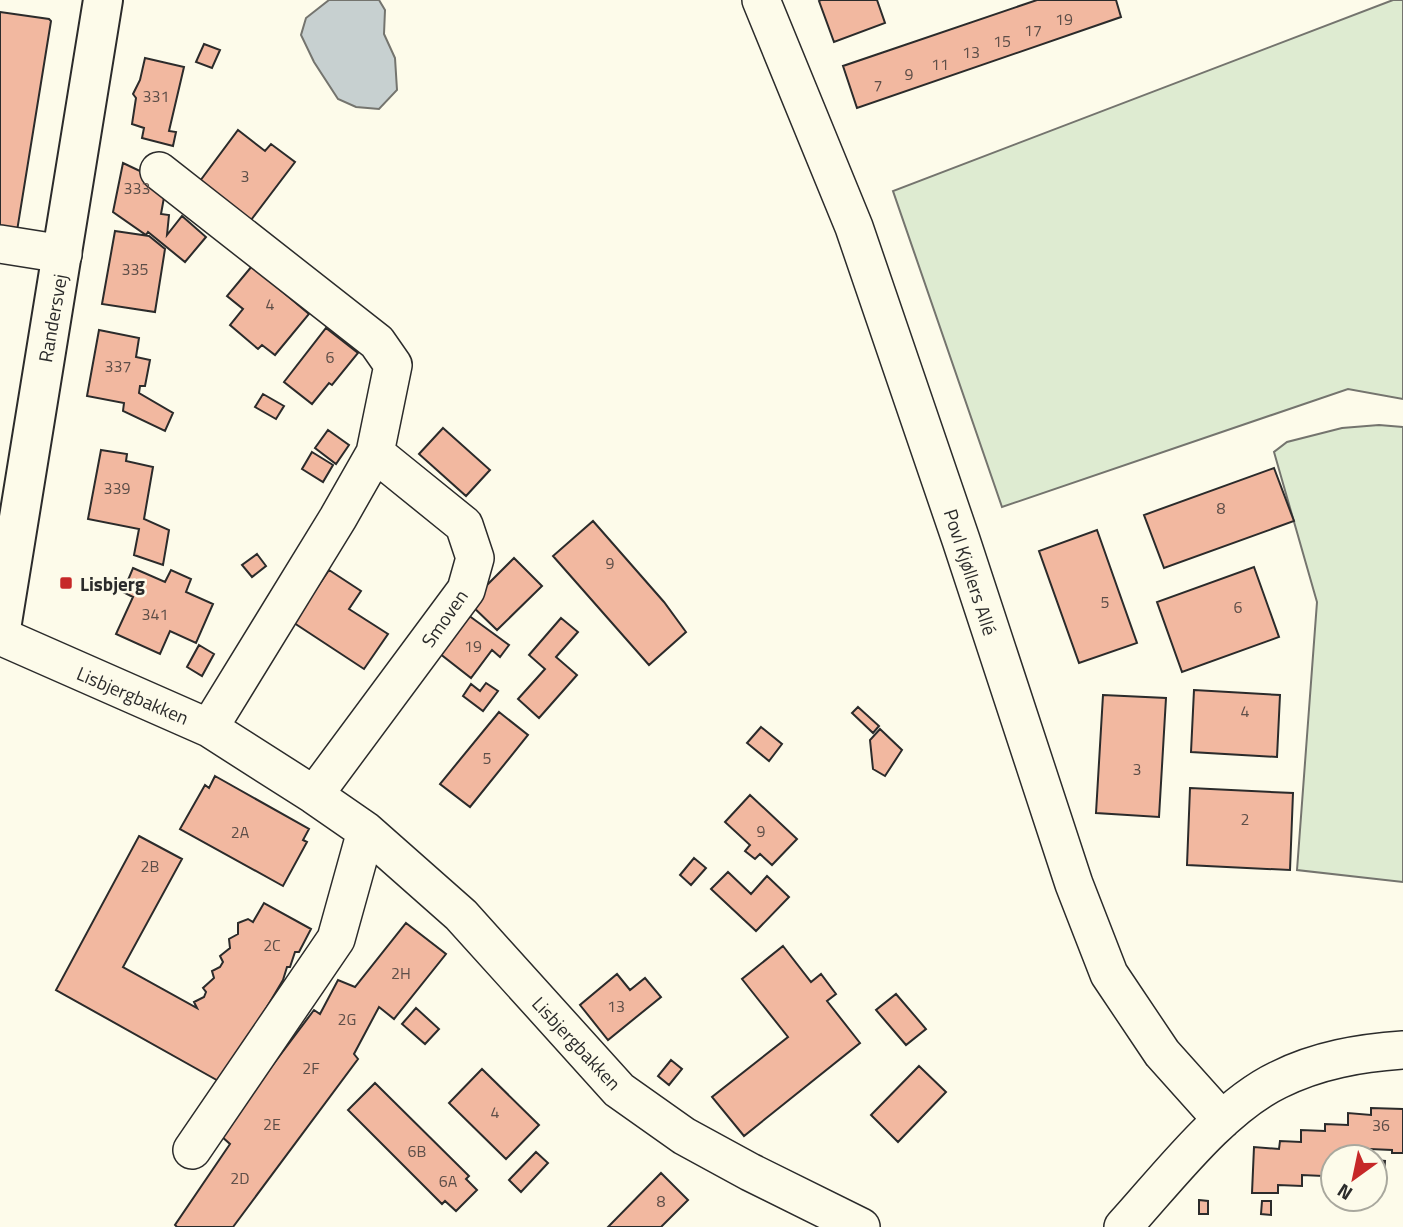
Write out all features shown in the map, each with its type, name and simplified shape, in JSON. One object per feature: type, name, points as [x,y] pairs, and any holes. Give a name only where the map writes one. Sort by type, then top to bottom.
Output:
[{"type":"main road","name":"Randersvej","points":[[0,636],[103,0]]},
{"type":"street","name":"Povl Kjøllers Allé","points":[[761,0],[854,228],[1074,884],[1109,974],[1163,1053],[1222,1120]]},
{"type":"street","points":[[159,171],[377,342],[393,365],[375,453],[209,728]]},
{"type":"street","points":[[0,244],[63,254]]},
{"type":"street","name":"Smoven","points":[[314,794],[466,590],[475,558],[464,525],[375,453]]},
{"type":"street","name":"Lisbjergbakken","points":[[0,636],[209,728],[314,794],[366,831],[461,915],[619,1090],[684,1136],[861,1227]]},
{"type":"street","points":[[192,1150],[337,939],[366,831]]},
{"type":"street","points":[[1123,1227],[1222,1120],[1251,1096],[1279,1080],[1329,1060],[1361,1053],[1403,1050]]},
{"type":"green space","points":[[1393,0],[1403,0],[1403,399],[1348,389],[1002,507],[893,191]]},
{"type":"green space","points":[[1379,425],[1403,427],[1403,882],[1297,870],[1317,602],[1274,452],[1287,442],[1342,428]]},
{"type":"shaded area","points":[[329,0],[379,0],[385,10],[384,34],[395,58],[397,90],[379,109],[356,107],[338,99],[314,62],[301,35],[306,18]]},
{"type":"building","points":[[877,0],[885,23],[834,42],[819,1]]},
{"type":"building","points":[[1037,0],[1116,0],[1121,17],[857,108],[843,66]]},
{"type":"building","points":[[0,12],[51,21],[17,231],[0,229]]},
{"type":"building","points":[[204,44],[220,50],[212,68],[196,62]]},
{"type":"building","points":[[145,58],[184,67],[169,131],[176,132],[173,146],[142,138],[144,128],[132,124],[136,98],[133,94],[140,80]]},
{"type":"building","points":[[238,130],[265,151],[271,144],[295,162],[251,220],[200,181]]},
{"type":"building","points":[[123,163],[159,180],[165,192],[161,214],[169,215],[167,235],[182,216],[206,237],[185,262],[148,232],[146,235],[113,212]]},
{"type":"building","points":[[115,231],[149,236],[165,249],[155,312],[102,304]]},
{"type":"building","points":[[252,266],[309,314],[275,355],[262,345],[258,349],[230,325],[243,309],[227,296]]},
{"type":"building","points":[[326,328],[358,353],[332,385],[329,383],[312,404],[284,382]]},
{"type":"building","points":[[99,330],[139,338],[136,357],[150,360],[145,386],[140,386],[139,393],[173,413],[165,431],[123,411],[124,403],[87,396]]},
{"type":"building","points":[[263,394],[284,406],[276,419],[255,407]]},
{"type":"building","points":[[443,428],[490,470],[466,496],[419,454]]},
{"type":"building","points":[[328,430],[349,445],[336,464],[315,448]]},
{"type":"building","points":[[101,450],[127,454],[126,461],[153,467],[144,519],[169,530],[163,565],[134,555],[139,529],[88,519]]},
{"type":"building","points":[[312,452],[333,465],[323,482],[302,469]]},
{"type":"building","points":[[1274,468],[1294,521],[1164,568],[1144,515]]},
{"type":"building","points":[[593,521],[664,602],[686,632],[649,665],[553,556]]},
{"type":"building","points":[[1097,530],[1137,643],[1079,663],[1039,551]]},
{"type":"building","points":[[257,554],[266,566],[252,577],[242,565]]},
{"type":"building","points":[[514,558],[542,586],[497,630],[469,603]]},
{"type":"building","points":[[1254,567],[1279,637],[1182,672],[1157,602]]},
{"type":"building","points":[[133,568],[165,582],[171,570],[191,579],[186,592],[213,604],[196,643],[170,631],[160,654],[116,634],[133,597],[123,592]]},
{"type":"building","points":[[329,570],[361,591],[349,609],[388,634],[364,669],[288,619],[310,585],[316,589]]},
{"type":"building","points":[[468,615],[509,645],[500,657],[492,650],[471,678],[439,653]]},
{"type":"building","points":[[561,618],[578,632],[556,657],[577,675],[539,718],[518,699],[545,669],[529,655]]},
{"type":"building","points":[[199,645],[214,654],[202,676],[187,667]]},
{"type":"building","points":[[486,683],[498,691],[483,711],[463,696],[471,684],[480,691]]},
{"type":"building","points":[[1194,690],[1280,695],[1277,757],[1191,752]]},
{"type":"building","points":[[1103,695],[1166,698],[1159,817],[1096,813]]},
{"type":"building","points":[[858,707],[879,726],[873,733],[852,713]]},
{"type":"building","points":[[499,712],[528,735],[470,807],[440,784]]},
{"type":"building","points":[[761,727],[782,744],[769,761],[747,743]]},
{"type":"building","points":[[880,729],[902,750],[885,776],[873,769],[870,740]]},
{"type":"building","points":[[215,776],[309,829],[303,840],[307,842],[283,886],[180,829],[205,785],[209,788]]},
{"type":"building","points":[[1190,788],[1293,793],[1290,870],[1187,865]]},
{"type":"building","points":[[750,795],[797,839],[772,865],[760,854],[755,859],[745,851],[750,845],[725,822]]},
{"type":"building","points":[[139,836],[182,859],[123,967],[197,1008],[194,1002],[204,997],[206,992],[203,988],[214,978],[212,971],[223,962],[220,956],[230,948],[229,939],[238,934],[238,923],[248,919],[253,922],[264,903],[311,929],[299,952],[295,952],[283,980],[222,1083],[56,990]]},
{"type":"building","points":[[694,858],[706,868],[691,885],[680,875]]},
{"type":"building","points":[[728,872],[751,894],[767,876],[789,897],[756,931],[711,889]]},
{"type":"building","points":[[406,923],[446,954],[394,1019],[379,1007],[354,1054],[358,1059],[233,1227],[177,1227],[175,1225],[230,1144],[220,1135],[314,1010],[320,1014],[338,980],[355,987]]},
{"type":"building","points":[[783,946],[811,982],[821,974],[836,994],[827,1001],[860,1043],[744,1136],[712,1097],[788,1037],[742,979]]},
{"type":"building","points":[[617,974],[630,990],[645,978],[661,997],[608,1040],[580,1005]]},
{"type":"building","points":[[896,994],[926,1029],[906,1045],[876,1010]]},
{"type":"building","points":[[416,1008],[439,1029],[425,1044],[402,1024]]},
{"type":"building","points":[[671,1060],[682,1069],[669,1085],[658,1076]]},
{"type":"building","points":[[919,1066],[946,1092],[898,1142],[871,1115]]},
{"type":"building","points":[[482,1069],[539,1125],[506,1159],[449,1103]]},
{"type":"building","points":[[375,1083],[469,1176],[466,1179],[477,1190],[456,1211],[445,1201],[442,1204],[348,1110]]},
{"type":"building","points":[[1371,1108],[1403,1109],[1403,1153],[1392,1153],[1389,1143],[1319,1143],[1319,1176],[1302,1175],[1302,1186],[1278,1185],[1278,1193],[1252,1193],[1254,1147],[1279,1149],[1280,1141],[1301,1142],[1301,1130],[1325,1131],[1325,1124],[1348,1125],[1348,1113],[1371,1115]]},
{"type":"building","points":[[536,1152],[548,1163],[521,1192],[509,1180]]},
{"type":"building","points":[[661,1173],[688,1200],[661,1227],[608,1227]]},
{"type":"building","points":[[1199,1200],[1208,1201],[1208,1214],[1199,1214]]},
{"type":"building","points":[[1262,1201],[1271,1201],[1271,1215],[1261,1214]]},
{"type":"place","name":"Lisbjerg","points":[[66,583]]}]
